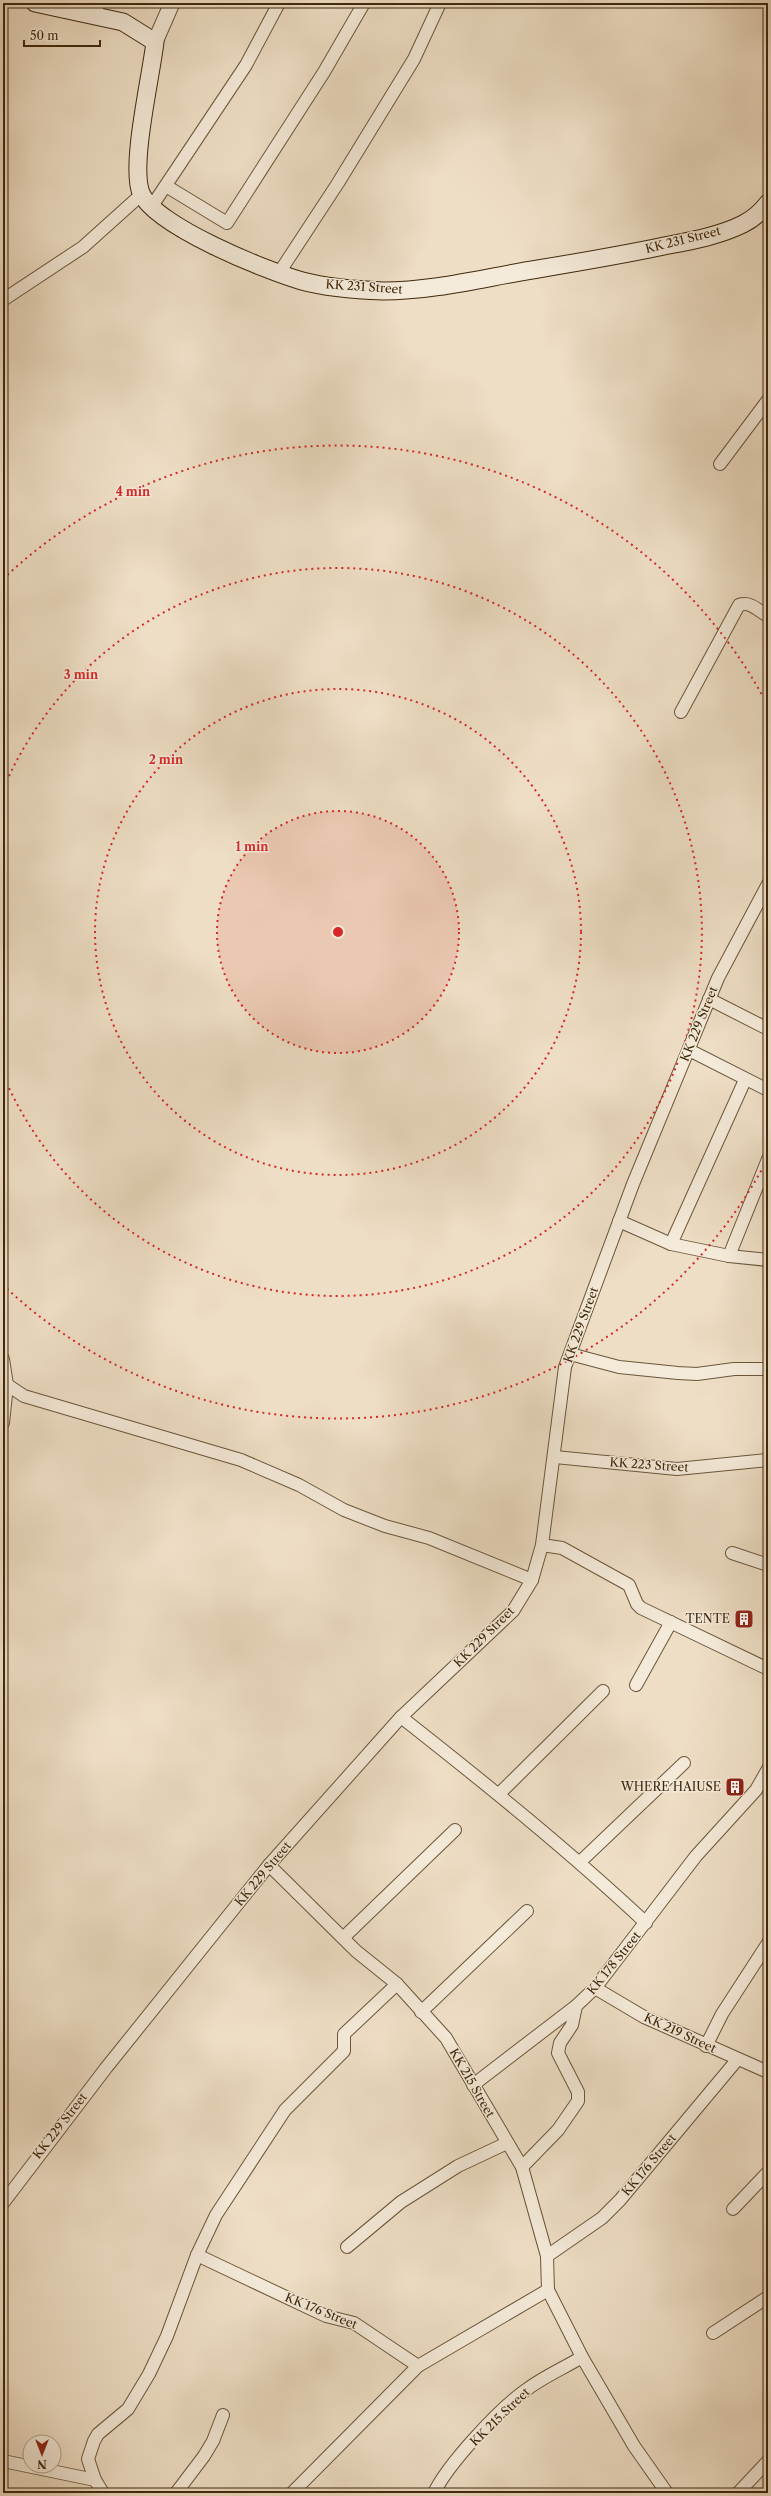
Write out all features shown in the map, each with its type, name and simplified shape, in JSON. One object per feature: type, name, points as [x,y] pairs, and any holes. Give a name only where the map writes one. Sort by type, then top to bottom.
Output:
[{"type":"main road","points":[[35,3],[95,8],[143,33],[154,42],[138,155],[138,176],[147,200]]},
{"type":"main road","name":"KK 231 Street","points":[[147,200],[168,221],[255,264],[302,281],[338,288],[383,291],[418,289],[611,257],[694,240],[742,225],[755,217],[768,203]]},
{"type":"street","points":[[154,42],[172,3]]},
{"type":"street","points":[[3,300],[82,247],[166,186],[246,65],[279,3]]},
{"type":"street","points":[[166,186],[227,223],[324,72],[364,3]]},
{"type":"street","points":[[279,273],[338,184],[403,76],[440,3]]},
{"type":"street","points":[[720,464],[768,400]]},
{"type":"street","points":[[681,712],[739,605],[745,603],[754,606],[768,616]]},
{"type":"street","name":"KK 229 Street","points":[[3,2203],[106,2068],[269,1865],[401,1717],[513,1611],[532,1580],[542,1545],[555,1457],[565,1367],[619,1221],[718,978],[768,884]]},
{"type":"street","points":[[710,999],[768,1029]]},
{"type":"street","points":[[689,1050],[745,1080],[768,1090]]},
{"type":"street","points":[[671,1244],[745,1080]]},
{"type":"street","points":[[729,1256],[768,1159]]},
{"type":"street","points":[[619,1221],[671,1244],[729,1256],[768,1260]]},
{"type":"street","points":[[570,1354],[619,1367],[684,1374],[697,1374],[734,1369],[768,1369]]},
{"type":"street","points":[[3,1360],[5,1384],[3,1423]]},
{"type":"street","points":[[5,1384],[24,1396],[241,1460],[300,1485],[344,1510],[385,1526],[429,1538],[532,1580]]},
{"type":"street","name":"KK 223 Street","points":[[555,1457],[676,1470],[768,1460]]},
{"type":"street","points":[[542,1545],[562,1548],[629,1585],[640,1608],[768,1669]]},
{"type":"street","points":[[732,1553],[768,1565]]},
{"type":"street","points":[[636,1685],[671,1622]]},
{"type":"street","points":[[499,1794],[603,1692]]},
{"type":"street","points":[[401,1717],[499,1794],[580,1862],[646,1923]]},
{"type":"street","points":[[580,1862],[684,1763]]},
{"type":"street","name":"KK 178 Street","points":[[474,2084],[576,2006],[595,1988],[696,1856],[756,1790],[768,1769]]},
{"type":"street","points":[[344,1937],[454,1830]]},
{"type":"street","name":"KK 215 Street","points":[[269,1865],[344,1937],[356,1951],[397,1984],[446,2038],[522,2167],[547,2256],[548,2290],[582,2357],[634,2446],[668,2493]]},
{"type":"street","points":[[421,2012],[527,1911]]},
{"type":"street","points":[[706,2046],[722,2014],[768,1943]]},
{"type":"street","points":[[103,2493],[95,2480],[88,2460],[94,2442],[98,2434],[128,2409],[149,2374],[167,2336],[197,2255],[216,2215],[285,2110],[344,2051],[344,2034],[397,1984]]},
{"type":"street","name":"KK 219 Street","points":[[595,1988],[644,2016],[706,2046],[768,2072]]},
{"type":"street","points":[[522,2167],[558,2130],[578,2101],[578,2092],[558,2053],[560,2043],[572,2025],[576,2006]]},
{"type":"street","name":"KK 176 Street","points":[[547,2256],[602,2218],[620,2200],[737,2060]]},
{"type":"street","points":[[347,2247],[401,2202],[458,2166],[507,2143]]},
{"type":"street","points":[[733,2209],[768,2172]]},
{"type":"street","name":"KK 176 Street","points":[[197,2255],[326,2316],[354,2324],[418,2366]]},
{"type":"street","points":[[292,2493],[418,2366],[548,2290]]},
{"type":"street","points":[[713,2333],[768,2297]]},
{"type":"street","name":"KK 215 Street","points":[[434,2493],[440,2481],[481,2433],[526,2390],[582,2357]]},
{"type":"street","points":[[176,2493],[207,2451],[223,2415]]},
{"type":"street","points":[[3,2461],[95,2480]]},
{"type":"street","points":[[738,2493],[768,2461]]},
{"type":"place","name":"TENTE","points":[[744,1619]]},
{"type":"place","name":"WHERE HAIUSE","points":[[735,1787]]}]
